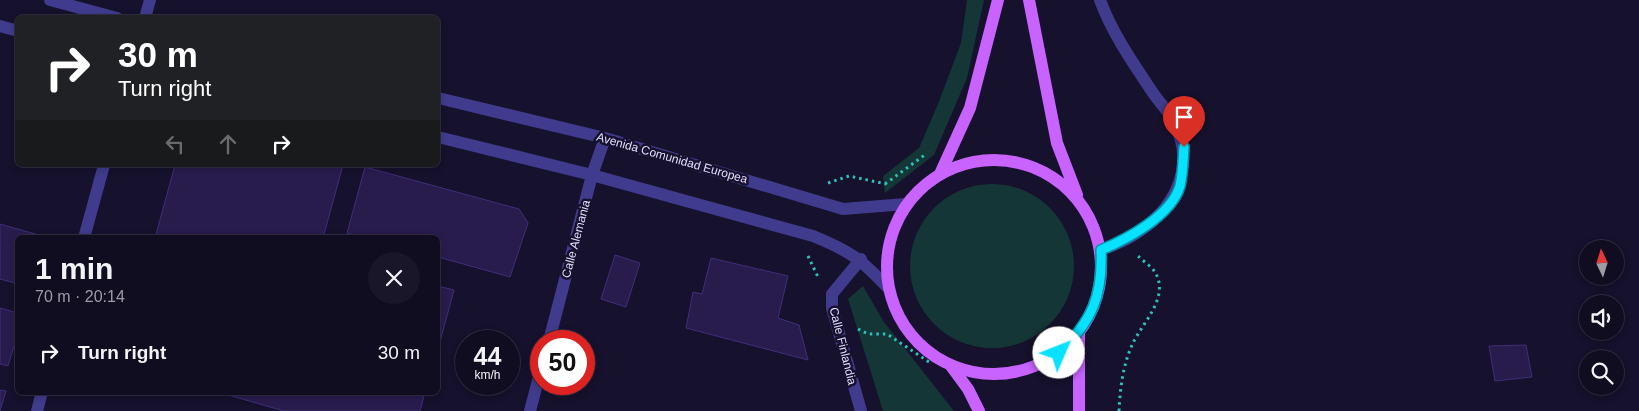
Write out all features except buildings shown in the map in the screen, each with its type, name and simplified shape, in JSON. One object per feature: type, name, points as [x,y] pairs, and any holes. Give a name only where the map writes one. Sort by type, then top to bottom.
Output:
[{"type":"main road","points":[[940,174],[970,108],[998,0]]},
{"type":"main road","points":[[1029,0],[1057,143],[1078,200],[1096,232],[1101,250],[1102,272],[1098,294],[1091,314],[1079,333],[1059,353],[1034,367],[1006,374],[978,374],[951,366],[928,352],[909,334],[896,312],[888,288],[886,266],[888,244],[895,223],[906,204],[921,187],[940,174],[963,164],[988,159],[1014,161],[1038,169],[1060,182],[1078,200]]},
{"type":"main road","points":[[1079,333],[1079,411]]},
{"type":"main road","points":[[951,366],[968,389],[979,411]]},
{"type":"street","points":[[50,0],[106,15]]},
{"type":"street","points":[[146,15],[150,0]]},
{"type":"street","points":[[1100,0],[1122,45],[1173,120],[1184,147],[1179,187],[1168,205],[1152,220],[1123,241],[1101,250]]},
{"type":"street","points":[[0,26],[15,30]]},
{"type":"street","name":"Avenida Comunidad Europea","points":[[440,98],[605,138],[843,209],[906,204]]},
{"type":"street","points":[[440,138],[782,226],[838,246],[860,259],[888,288]]},
{"type":"street","name":"Calle Alemania","points":[[552,330],[592,176],[605,138]]},
{"type":"street","points":[[85,235],[103,167]]},
{"type":"street","name":"Calle Finlandia","points":[[860,259],[832,294],[832,308],[861,411]]},
{"type":"street","points":[[37,411],[41,395]]},
{"type":"street","points":[[530,411],[534,395]]},
{"type":"path","points":[[865,208],[886,184],[927,154],[931,147]]},
{"type":"path","points":[[1119,411],[1120,392],[1126,361],[1133,342],[1154,308],[1160,289],[1155,272],[1123,241]]},
{"type":"green space","points":[[967,0],[984,0],[967,78],[934,155],[885,193],[883,176],[919,148],[938,104],[961,43]]},
{"type":"green space","points":[[1000,184],[1023,190],[1038,198],[1050,208],[1060,220],[1071,242],[1074,266],[1071,290],[1060,312],[1050,324],[1038,334],[1016,345],[984,348],[968,345],[946,334],[924,312],[913,290],[910,258],[913,242],[924,220],[946,198],[968,187]]},
{"type":"green space","points":[[863,286],[884,322],[954,411],[883,411],[848,299]]},
{"type":"route","points":[[1059,353],[1079,333],[1091,314],[1098,294],[1102,272],[1101,250],[1133,236],[1168,205],[1179,187],[1184,147]]}]
